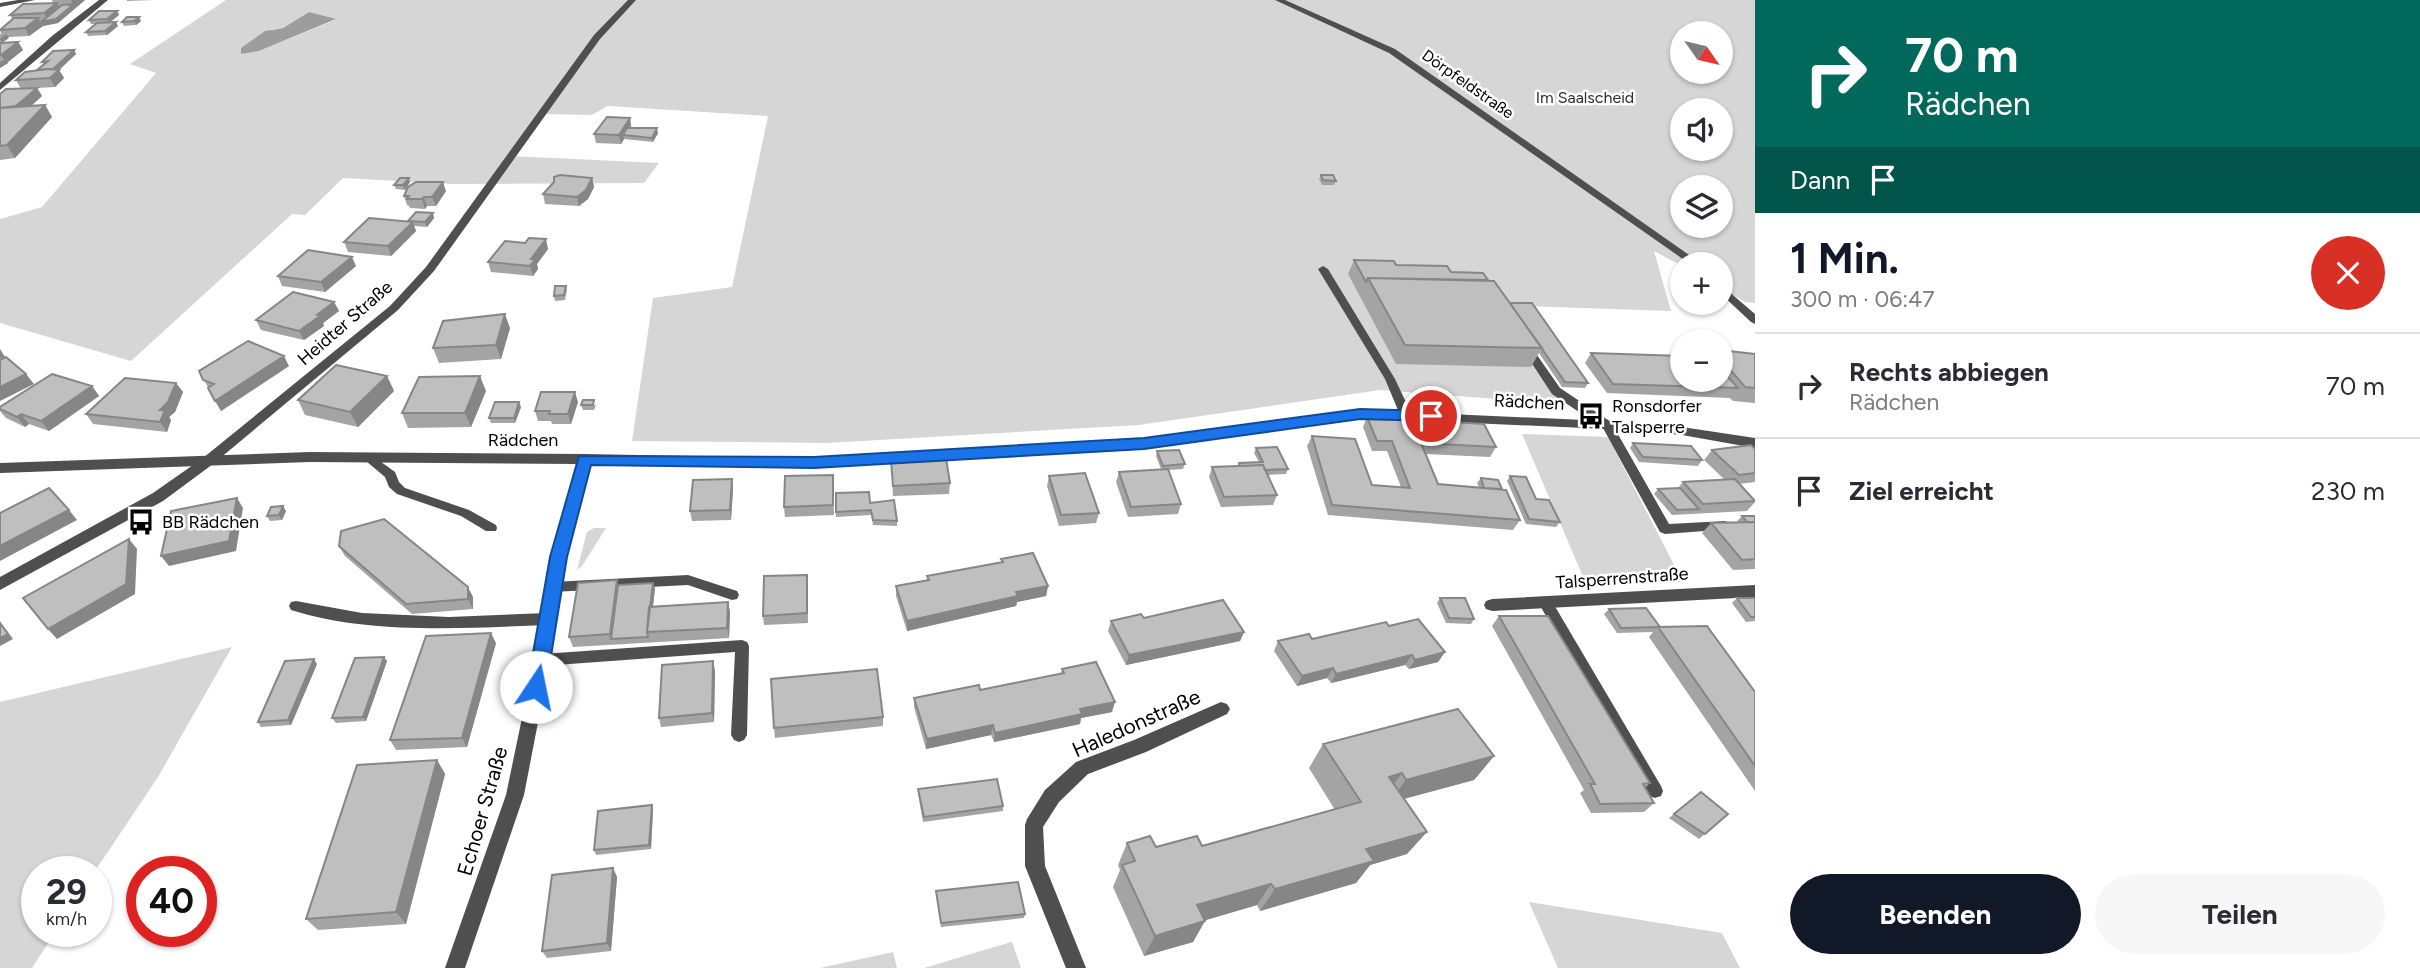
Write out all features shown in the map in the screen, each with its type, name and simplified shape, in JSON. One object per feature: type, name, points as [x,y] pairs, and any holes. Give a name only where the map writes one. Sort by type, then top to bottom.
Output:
[{"type":"street","points":[[0,5],[31,0]]},
{"type":"street","points":[[0,87],[55,38],[104,0]]},
{"type":"street","name":"Heidter Straße","points":[[0,584],[158,497],[208,461],[394,309],[430,269],[597,37],[632,0]]},
{"type":"street","name":"Dörpfeldstraße","points":[[1279,0],[1392,51],[1680,252]]},
{"type":"street","points":[[1733,299],[1755,320]]},
{"type":"street","name":"Rädchen","points":[[0,468],[370,458],[828,462],[1144,443],[1360,414],[1608,425],[1682,431],[1755,443]]},
{"type":"street","name":"Echoer Straße","points":[[455,968],[515,796],[542,660],[552,587],[584,459]]},
{"type":"street","name":"Talsperrenstraße","points":[[1492,605],[1755,591]]},
{"type":"street","name":"Haledonstraße","points":[[1076,968],[1035,866],[1034,825],[1052,796],[1082,768],[1140,746],[1221,709]]},
{"type":"lane","points":[[1323,269],[1390,379],[1406,415]]},
{"type":"lane","points":[[1521,339],[1556,391],[1608,425],[1665,529],[1735,526]]},
{"type":"lane","points":[[370,458],[391,475],[393,484],[401,491],[465,513],[491,527]]},
{"type":"lane","points":[[552,587],[688,580],[732,595]]},
{"type":"lane","points":[[1545,603],[1655,791]]},
{"type":"lane","points":[[296,606],[362,619],[449,623],[547,619]]},
{"type":"lane","points":[[542,660],[742,646],[740,735]]},
{"type":"green space","name":"Im Saalscheid","points":[[226,0],[1755,0],[1755,303],[1745,302],[1733,295],[1733,252],[1670,252],[1670,260],[1654,251],[1670,311],[1496,305],[1562,404],[1380,390],[1139,425],[827,443],[632,441],[653,298],[732,287],[768,116],[608,106],[592,115],[542,114],[510,156],[659,163],[644,183],[452,184],[343,178],[305,215],[292,214],[131,361],[0,323],[0,219],[42,207],[156,73],[130,64]],"holes":[[[309,12],[335,20],[259,51],[242,48],[272,29],[283,28]]]},
{"type":"green space","points":[[1522,434],[1608,437],[1683,582],[1587,586]]},
{"type":"green space","points":[[594,528],[606,528],[577,570],[587,532]]},
{"type":"green space","points":[[232,647],[158,777],[105,856],[21,856],[21,947],[46,947],[32,968],[0,968],[0,702]]},
{"type":"green space","points":[[1529,902],[1722,933],[1740,968],[1558,968]]},
{"type":"green space","points":[[1011,942],[1021,968],[924,968]]},
{"type":"green space","points":[[893,952],[897,968],[820,968]]},
{"type":"shaded area","points":[[309,12],[336,19],[259,51],[241,54],[241,48],[265,31],[283,28]]},
{"type":"building","points":[[57,3],[44,13],[10,15],[23,4]]},
{"type":"building","points":[[74,4],[56,19],[41,22],[62,5]]},
{"type":"building","points":[[99,11],[117,11],[107,19],[89,20]]},
{"type":"building","points":[[127,17],[139,17],[134,21],[122,22]]},
{"type":"building","points":[[14,18],[38,18],[25,28],[0,30]]},
{"type":"building","points":[[116,22],[105,31],[86,32],[97,23]]},
{"type":"building","points":[[18,42],[1,55],[0,55],[0,43]]},
{"type":"building","points":[[74,50],[53,69],[37,70],[48,61],[42,62],[53,51]]},
{"type":"building","points":[[59,70],[50,78],[16,80],[25,72]]},
{"type":"building","points":[[37,88],[16,106],[0,108],[0,94],[6,89]]},
{"type":"building","points":[[45,105],[7,145],[0,146],[0,108]]},
{"type":"building","points":[[607,117],[630,118],[619,135],[594,134]]},
{"type":"building","points":[[627,128],[657,128],[652,138],[623,135]]},
{"type":"building","points":[[560,175],[592,178],[586,190],[577,197],[543,194],[554,182],[554,177]]},
{"type":"building","points":[[1321,175],[1333,175],[1336,181],[1323,180]]},
{"type":"building","points":[[400,178],[409,178],[403,185],[394,185]]},
{"type":"building","points":[[416,182],[443,182],[432,197],[407,199],[409,196],[404,196],[408,187]]},
{"type":"building","points":[[416,212],[433,213],[425,222],[408,221]]},
{"type":"building","points":[[369,218],[413,222],[388,246],[344,242]]},
{"type":"building","points":[[529,238],[546,239],[531,259],[535,260],[530,266],[488,262],[505,241],[525,243]]},
{"type":"building","points":[[308,250],[352,257],[321,282],[278,276]]},
{"type":"building","points":[[1354,260],[1394,261],[1396,265],[1447,266],[1451,272],[1483,273],[1488,280],[1368,278],[1366,282]]},
{"type":"building","points":[[1368,278],[1494,281],[1542,348],[1405,345]]},
{"type":"building","points":[[555,286],[566,286],[564,295],[554,296]]},
{"type":"building","points":[[293,292],[334,302],[299,331],[256,320]]},
{"type":"building","points":[[1510,303],[1532,303],[1588,383],[1565,382]]},
{"type":"building","points":[[505,314],[496,345],[433,348],[443,321]]},
{"type":"building","points":[[248,341],[284,356],[215,401],[208,388],[214,384],[203,380],[199,371]]},
{"type":"building","points":[[1733,351],[1755,354],[1755,388],[1745,387],[1733,373]]},
{"type":"building","points":[[1591,353],[1670,356],[1670,386],[1613,384]]},
{"type":"building","points":[[6,357],[26,374],[0,387],[0,360]]},
{"type":"building","points":[[336,365],[387,376],[350,412],[298,400]]},
{"type":"building","points":[[52,374],[92,386],[41,421],[21,414],[17,417],[0,409],[0,407]]},
{"type":"building","points":[[480,376],[465,413],[402,413],[419,377]]},
{"type":"building","points":[[125,378],[176,383],[168,402],[160,410],[165,410],[160,422],[86,414]]},
{"type":"building","points":[[541,392],[575,392],[568,414],[535,411]]},
{"type":"building","points":[[583,400],[594,400],[593,405],[581,405]]},
{"type":"building","points":[[495,402],[519,402],[514,418],[489,418]]},
{"type":"building","points":[[1367,417],[1484,424],[1496,447],[1421,443],[1438,484],[1506,490],[1520,520],[1332,505],[1312,436],[1355,439],[1372,485],[1410,488],[1392,441],[1377,441]]},
{"type":"building","points":[[1633,443],[1691,446],[1702,460],[1643,457]]},
{"type":"building","points":[[1751,445],[1755,449],[1755,473],[1739,475],[1712,450]]},
{"type":"building","points":[[1277,447],[1288,469],[1265,470],[1263,465],[1240,466],[1239,463],[1263,462],[1256,448]]},
{"type":"building","points":[[1179,450],[1185,464],[1163,466],[1157,451]]},
{"type":"building","points":[[946,458],[950,483],[893,486],[891,460]]},
{"type":"building","points":[[1263,465],[1277,495],[1224,497],[1212,467]]},
{"type":"building","points":[[1168,469],[1181,504],[1131,507],[1119,472]]},
{"type":"building","points":[[1085,473],[1099,513],[1061,515],[1049,476]]},
{"type":"building","points":[[833,475],[833,505],[784,507],[785,476]]},
{"type":"building","points":[[1510,476],[1526,477],[1536,499],[1549,500],[1560,522],[1529,519]]},
{"type":"building","points":[[1481,478],[1498,480],[1502,489],[1484,488]]},
{"type":"building","points":[[732,479],[730,510],[690,511],[693,480]]},
{"type":"building","points":[[1735,479],[1755,501],[1703,504],[1683,482]]},
{"type":"building","points":[[49,488],[69,510],[0,546],[0,513]]},
{"type":"building","points":[[1680,488],[1699,509],[1677,510],[1658,489]]},
{"type":"building","points":[[869,492],[870,503],[894,500],[897,521],[873,520],[871,510],[836,512],[836,493]]},
{"type":"building","points":[[237,498],[229,541],[161,556],[171,511]]},
{"type":"building","points":[[283,506],[279,515],[267,516],[271,507]]},
{"type":"building","points":[[1742,516],[1755,516],[1755,522],[1747,522]]},
{"type":"building","points":[[384,519],[468,587],[468,599],[406,604],[339,546],[341,531]]},
{"type":"building","points":[[1755,522],[1755,559],[1742,560],[1711,523]]},
{"type":"building","points":[[129,539],[126,584],[48,629],[23,598]]},
{"type":"building","points":[[1033,553],[1048,586],[1016,592],[1018,596],[907,621],[896,586],[929,580],[927,576],[1003,562],[1001,559]]},
{"type":"building","points":[[807,575],[807,613],[763,616],[764,576]]},
{"type":"building","points":[[617,580],[610,634],[569,637],[578,583]]},
{"type":"building","points":[[653,583],[648,637],[611,639],[618,585]]},
{"type":"building","points":[[1440,598],[1465,598],[1474,619],[1449,618]]},
{"type":"building","points":[[1737,598],[1755,598],[1755,617],[1751,617]]},
{"type":"building","points":[[1223,600],[1244,632],[1129,655],[1111,621],[1141,614],[1144,618]]},
{"type":"building","points":[[728,602],[727,628],[647,632],[649,607]]},
{"type":"building","points":[[1646,608],[1660,627],[1621,628],[1609,609]]},
{"type":"building","points":[[1499,616],[1548,616],[1650,783],[1643,784],[1654,803],[1600,804],[1590,784],[1595,784]]},
{"type":"building","points":[[1418,619],[1445,652],[1415,660],[1412,655],[1336,674],[1333,668],[1302,676],[1278,641],[1309,634],[1312,639],[1386,622],[1389,626]]},
{"type":"building","points":[[0,623],[8,634],[0,638]]},
{"type":"building","points":[[1707,626],[1755,692],[1755,766],[1658,627]]},
{"type":"building","points":[[491,633],[462,738],[390,740],[426,636]]},
{"type":"building","points":[[384,657],[363,717],[332,718],[355,658]]},
{"type":"building","points":[[314,659],[288,720],[258,722],[285,661]]},
{"type":"building","points":[[713,661],[712,713],[659,718],[662,665]]},
{"type":"building","points":[[1096,662],[1115,702],[1080,709],[1082,714],[995,733],[993,725],[927,739],[914,698],[979,685],[980,690],[1064,673],[1062,669]]},
{"type":"building","points":[[877,669],[883,717],[774,728],[771,679]]},
{"type":"building","points":[[1458,709],[1494,756],[1406,780],[1402,773],[1389,777],[1427,832],[1366,849],[1374,861],[1275,889],[1271,884],[1197,905],[1205,921],[1155,936],[1122,865],[1135,861],[1127,843],[1150,836],[1156,847],[1197,836],[1202,846],[1361,802],[1323,744]]},
{"type":"building","points":[[437,760],[396,912],[306,919],[357,765]]},
{"type":"building","points":[[997,779],[1003,806],[924,817],[918,789]]},
{"type":"building","points":[[1701,792],[1728,814],[1705,834],[1674,814]]},
{"type":"building","points":[[652,805],[649,845],[594,850],[598,811]]},
{"type":"building","points":[[613,868],[607,943],[542,951],[552,875]]},
{"type":"building","points":[[1018,882],[1025,914],[941,923],[936,891]]},
{"type":"place","name":"Ronsdorfer Talsperre","points":[[1591,416]]},
{"type":"place","name":"BB Rädchen","points":[[141,522]]},
{"type":"route","points":[[536,687],[558,557],[584,459],[814,463],[1144,443],[1360,414],[1431,416]]}]
